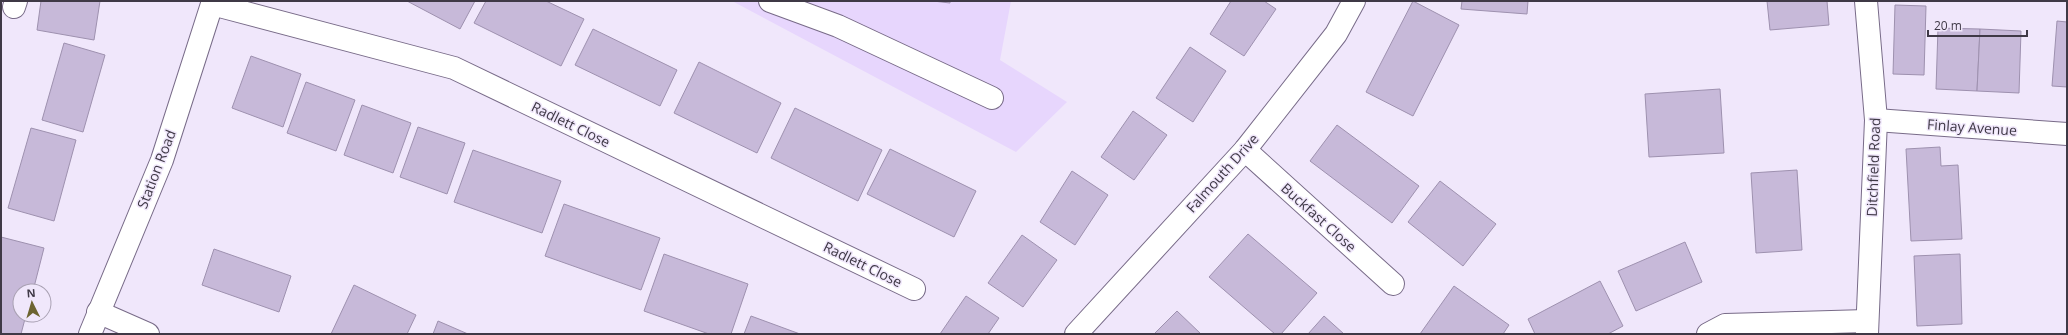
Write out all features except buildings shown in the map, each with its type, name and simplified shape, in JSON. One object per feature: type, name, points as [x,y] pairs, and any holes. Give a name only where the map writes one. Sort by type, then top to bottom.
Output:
[{"type":"street","points":[[770,1],[838,26],[992,98]]},
{"type":"street","name":"Falmouth Drive","points":[[1076,334],[1245,150],[1336,34],[1354,1]]},
{"type":"street","name":"Ditchfield Road","points":[[1866,1],[1876,120],[1867,328]]},
{"type":"street","name":"Radlett Close","points":[[212,3],[454,68],[914,289]]},
{"type":"street","name":"Station Road","points":[[90,334],[162,160],[212,3]]},
{"type":"street","name":"Finlay Avenue","points":[[1876,120],[2067,134]]},
{"type":"street","name":"Buckfast Close","points":[[1245,150],[1393,284]]},
{"type":"street","points":[[98,312],[148,334]]},
{"type":"street","points":[[1708,334],[1725,325],[1867,328]]},
{"type":"shaded area","points":[[732,1],[1011,1],[1000,60],[1067,102],[1016,152]]}]
